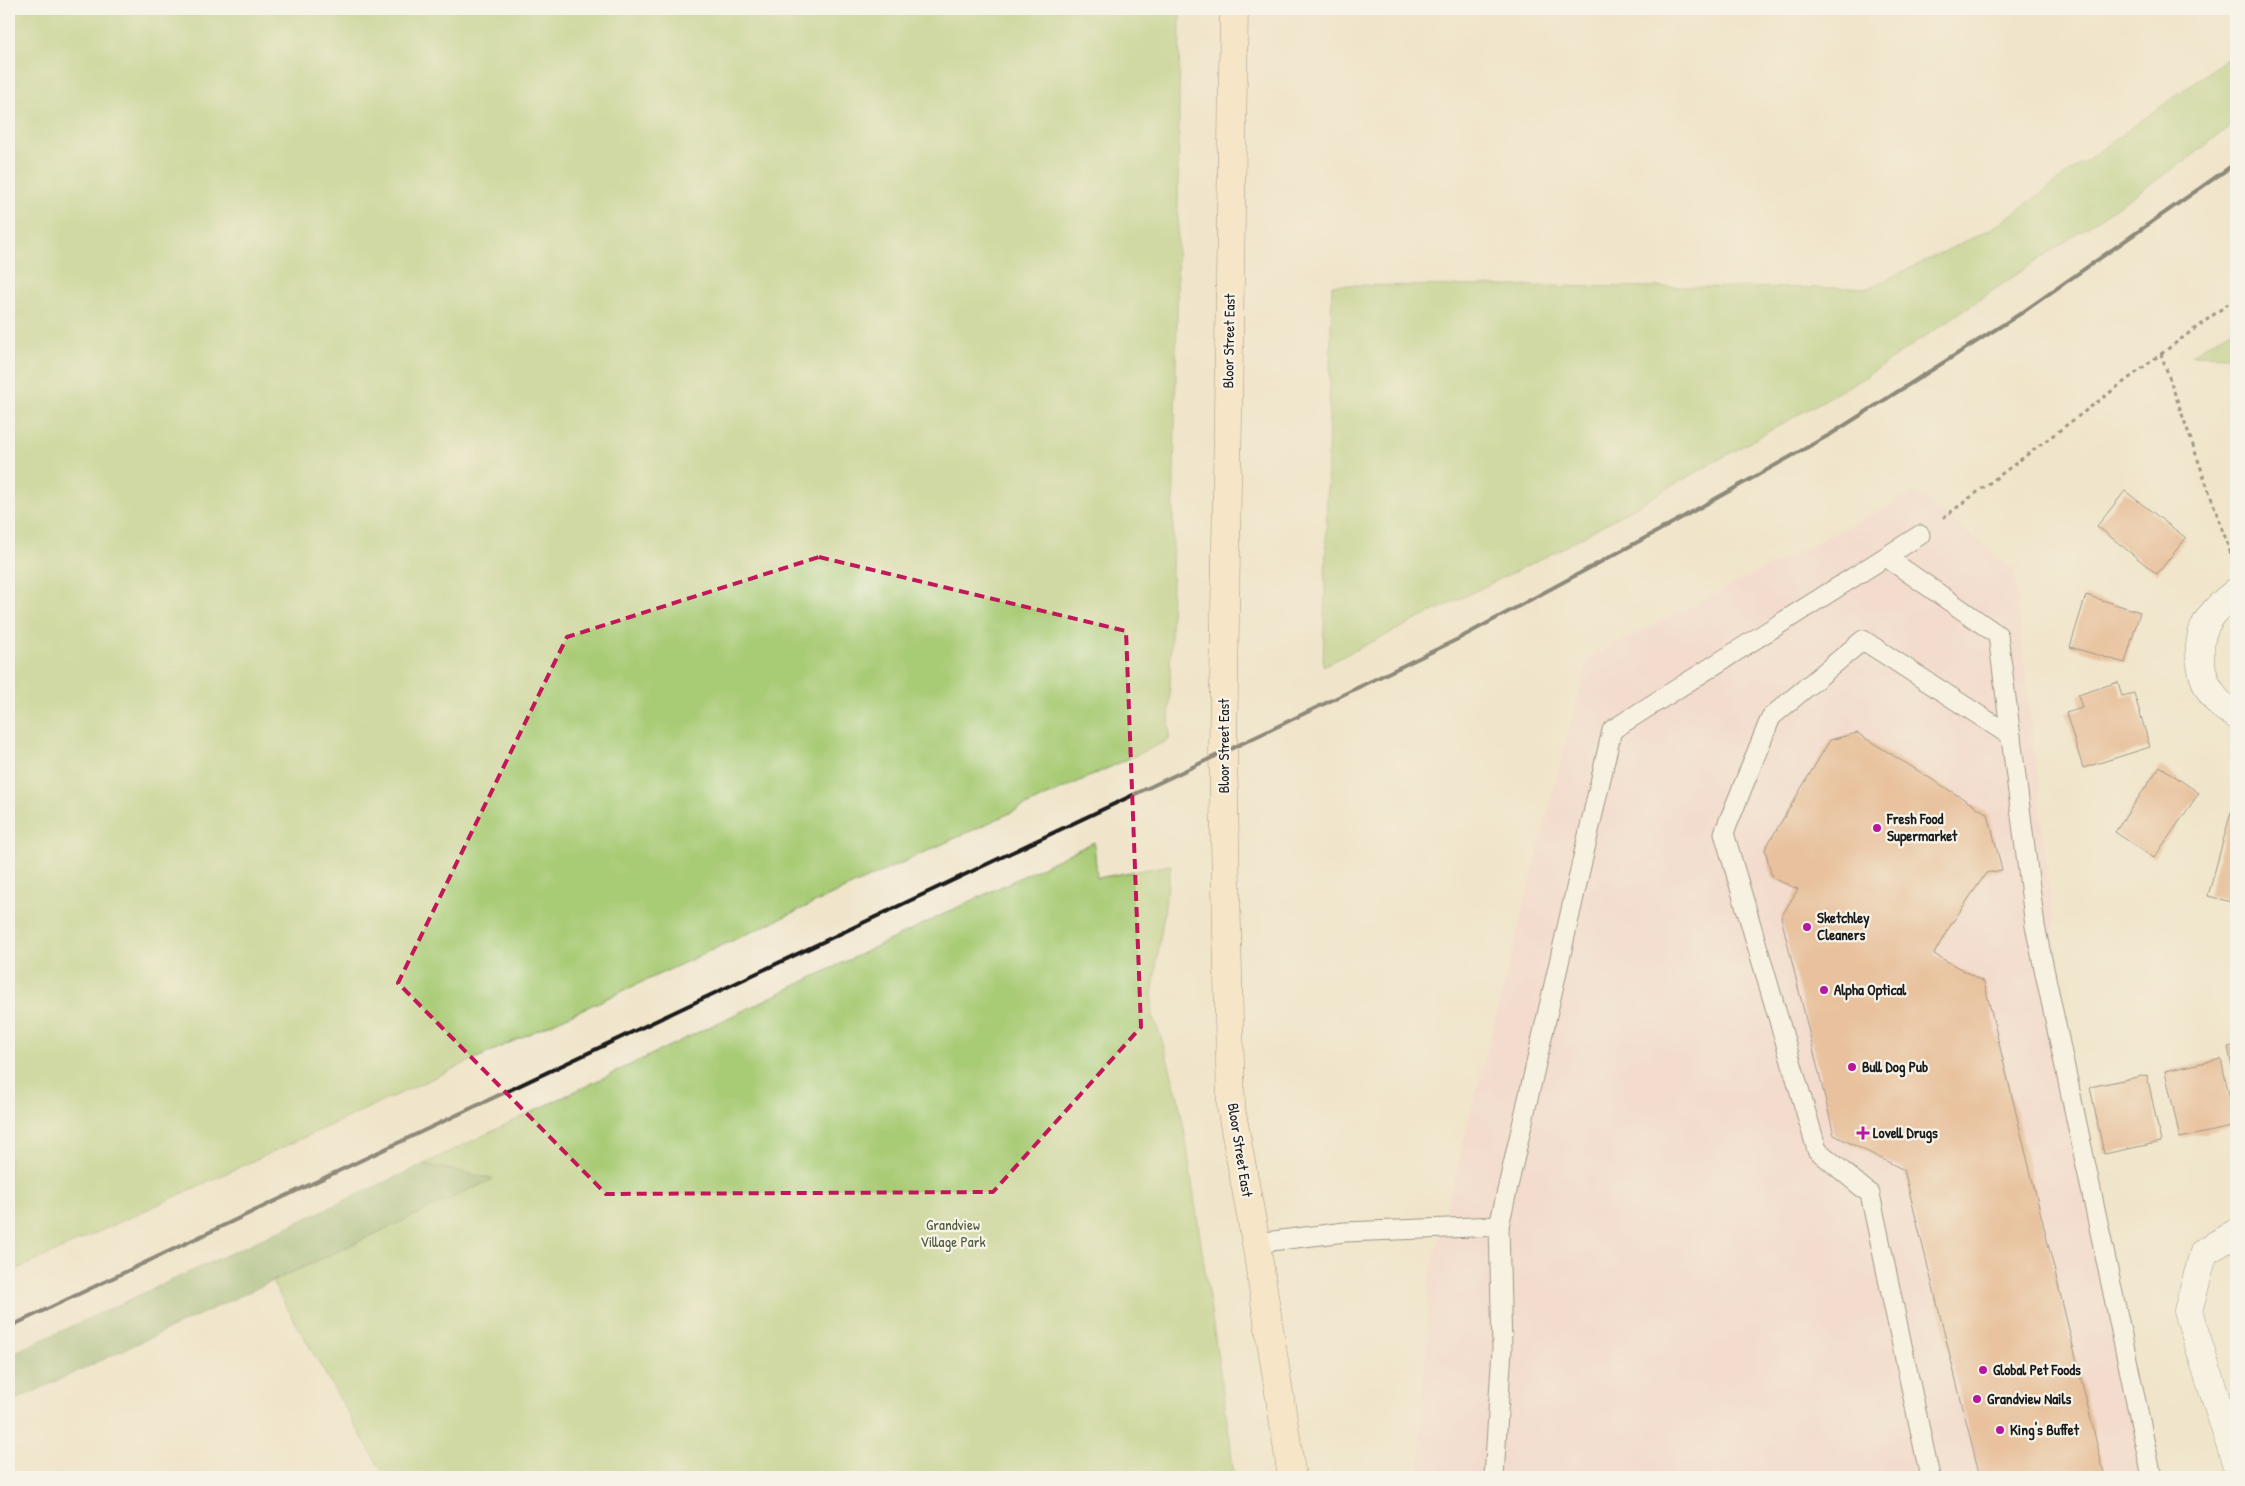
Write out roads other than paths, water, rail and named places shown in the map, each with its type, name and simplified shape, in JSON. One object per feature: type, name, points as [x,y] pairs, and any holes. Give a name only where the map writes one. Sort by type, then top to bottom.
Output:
[{"type":"main road","name":"Bloor Street East","points":[[1234,9],[1223,752],[1231,1108],[1256,1243],[1292,1477]]},
{"type":"street","points":[[2236,592],[2225,600],[2209,618],[2201,640],[2200,664],[2208,686],[2220,704],[2236,715]]},
{"type":"street","points":[[2236,1233],[2204,1252],[2188,1311],[2236,1463]]},
{"type":"lane","points":[[1494,1477],[1502,1349],[1499,1226],[1612,730],[1920,535]]},
{"type":"lane","points":[[1886,557],[1998,635],[2035,926],[2152,1477]]},
{"type":"lane","points":[[1930,1477],[1870,1194],[1817,1150],[1724,832],[1771,717],[1863,640],[2011,736]]},
{"type":"lane","points":[[1256,1243],[1345,1232],[1499,1226]]},
{"type":"railway","points":[[9,1327],[1262,734],[1458,639],[1658,531],[1831,434],[2023,312],[2236,163]]},
{"type":"place","name":"Fresh Food Supermarket","points":[[1877,828]]},
{"type":"place","name":"Sketchley Cleaners","points":[[1807,927]]},
{"type":"place","name":"Alpha Optical","points":[[1824,990]]},
{"type":"place","name":"Bull Dog Pub","points":[[1852,1067]]},
{"type":"place","name":"Lovell Drugs","points":[[1863,1133]]},
{"type":"place","name":"Global Pet Foods","points":[[1983,1370]]},
{"type":"place","name":"Grandview Nails","points":[[1977,1399]]},
{"type":"place","name":"King's Buffet","points":[[2000,1430]]},
{"type":"park label","name":"Grandview Village Park","points":[[953,1234]]}]
